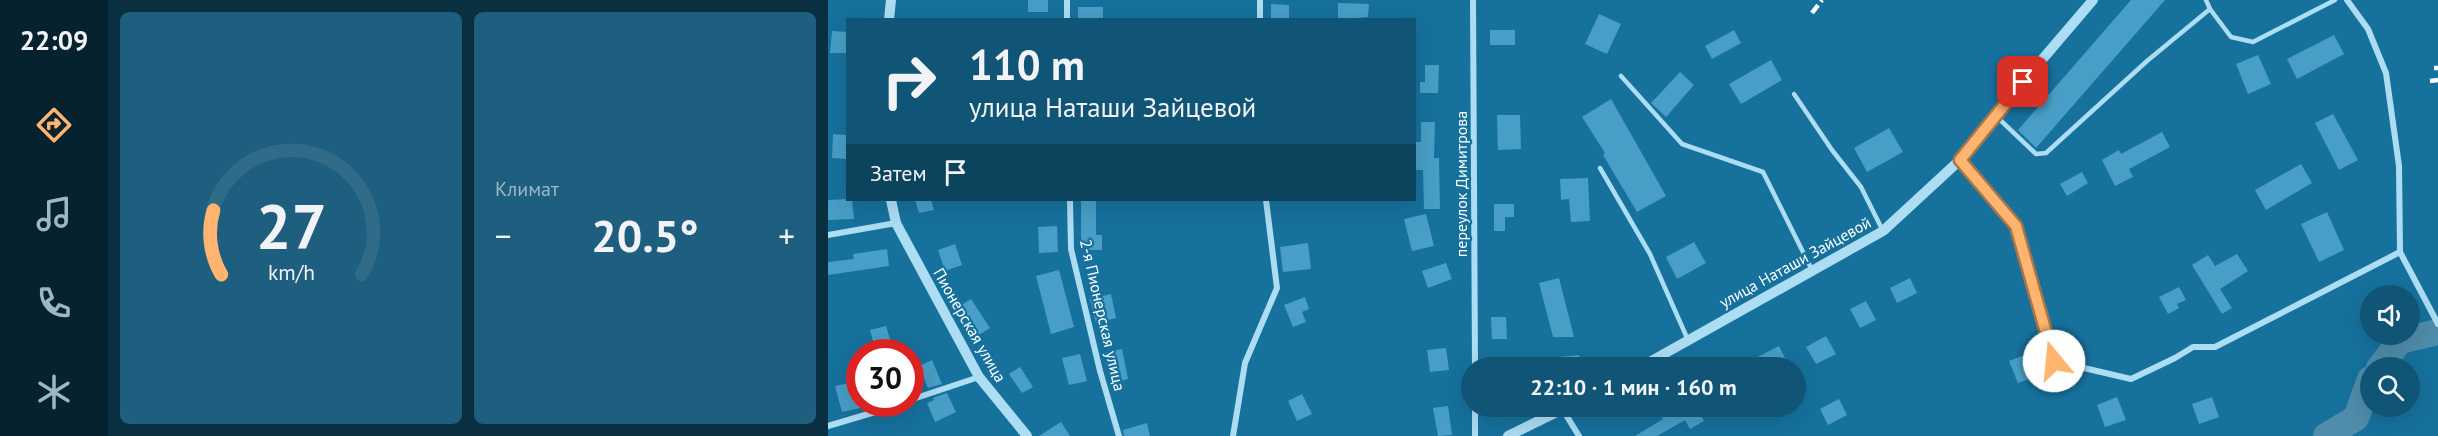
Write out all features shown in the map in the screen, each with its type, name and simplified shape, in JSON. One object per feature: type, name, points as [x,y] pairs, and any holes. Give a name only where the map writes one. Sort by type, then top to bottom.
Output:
[{"type":"street","points":[[889,18],[891,0]]},
{"type":"street","points":[[1067,0],[1067,18]]},
{"type":"street","points":[[1260,0],[1260,18]]},
{"type":"street","name":"переулок Димитрова","points":[[1473,0],[1475,357]]},
{"type":"street","name":"улица Наташи Зайцевой","points":[[1658,357],[1883,231],[1960,160],[1995,115],[2093,0]]},
{"type":"street","points":[[2347,0],[2368,30],[2385,73],[2399,166],[2400,252],[2438,324]]},
{"type":"street","points":[[1960,160],[2016,226],[2054,361],[2131,379],[2193,347],[2215,347],[2400,252]]},
{"type":"street","name":"Пионерская улица","points":[[891,201],[896,223],[979,377],[1027,436]]},
{"type":"street","name":"2-я Пионерская улица","points":[[1070,201],[1071,249],[1100,371],[1119,436]]},
{"type":"street","points":[[1233,436],[1245,363],[1277,288],[1266,201]]},
{"type":"street","points":[[828,235],[896,223]]},
{"type":"street","points":[[924,395],[979,377]]},
{"type":"street","points":[[828,426],[858,417]]},
{"type":"street","points":[[1475,417],[1475,436]]},
{"type":"street","points":[[1508,436],[1547,417]]},
{"type":"street","points":[[1570,417],[1578,436]]},
{"type":"lane","points":[[2206,0],[2231,37],[2253,42],[2335,0]]},
{"type":"lane","points":[[1995,115],[2036,154],[2046,153],[2147,61],[2210,9]]},
{"type":"lane","points":[[1621,76],[1682,144],[1763,172],[1812,270]]},
{"type":"lane","points":[[1794,94],[1832,150],[1861,187],[1883,231]]},
{"type":"lane","points":[[1600,168],[1650,254],[1688,340]]},
{"type":"building","points":[[1028,0],[1048,0],[1048,12],[1028,12]]},
{"type":"building","points":[[2131,0],[2165,0],[2036,148],[2018,130]]},
{"type":"building","points":[[1338,3],[1369,4],[1368,17],[1338,18]]},
{"type":"building","points":[[1271,4],[1289,5],[1289,18],[1271,18]]},
{"type":"building","points":[[1078,7],[1103,7],[1103,18],[1078,18]]},
{"type":"building","points":[[1599,14],[1621,24],[1607,54],[1585,44]]},
{"type":"building","points":[[1490,30],[1515,30],[1515,45],[1490,45]]},
{"type":"building","points":[[1734,30],[1741,43],[1712,59],[1705,46]]},
{"type":"building","points":[[832,31],[846,32],[846,53],[830,53]]},
{"type":"building","points":[[2334,35],[2344,54],[2297,79],[2287,59]]},
{"type":"building","points":[[2258,55],[2271,84],[2248,94],[2236,64]]},
{"type":"building","points":[[1771,60],[1782,80],[1741,104],[1729,84]]},
{"type":"building","points":[[1425,65],[1439,65],[1438,93],[1420,93],[1420,82],[1425,82]]},
{"type":"building","points":[[1680,72],[1694,85],[1666,117],[1651,103]]},
{"type":"building","points":[[1611,99],[1666,196],[1637,212],[1603,155],[1605,153],[1582,117]]},
{"type":"building","points":[[2333,114],[2358,160],[2339,170],[2315,123]]},
{"type":"building","points":[[1497,115],[1520,115],[1521,149],[1498,150]]},
{"type":"building","points":[[1421,122],[1435,122],[1434,158],[1439,158],[1440,209],[1424,209],[1423,170],[1416,170],[1416,142],[1421,142]]},
{"type":"building","points":[[1889,128],[1903,152],[1867,172],[1854,148]]},
{"type":"building","points":[[2162,132],[2170,147],[2129,169],[2133,177],[2115,186],[2102,160],[2119,150],[2121,154]]},
{"type":"building","points":[[833,134],[846,135],[846,159],[832,158]]},
{"type":"building","points":[[2301,164],[2312,183],[2266,210],[2255,190]]},
{"type":"building","points":[[2082,172],[2088,183],[2067,196],[2060,184]]},
{"type":"building","points":[[1588,178],[1590,221],[1571,222],[1569,199],[1561,200],[1560,179]]},
{"type":"building","points":[[828,200],[852,201],[854,219],[828,220]]},
{"type":"building","points":[[915,201],[931,201],[934,210],[919,213]]},
{"type":"building","points":[[1081,201],[1096,201],[1096,235],[1102,235],[1102,250],[1081,250]]},
{"type":"building","points":[[1494,204],[1514,204],[1514,217],[1505,217],[1505,231],[1494,231]]},
{"type":"building","points":[[2327,212],[2344,250],[2319,262],[2301,224]]},
{"type":"building","points":[[1426,214],[1434,246],[1412,251],[1404,219]]},
{"type":"building","points":[[1057,226],[1058,252],[1039,253],[1038,227]]},
{"type":"building","points":[[1694,242],[1706,263],[1677,279],[1666,257]]},
{"type":"building","points":[[1308,243],[1311,269],[1283,272],[1280,247]]},
{"type":"building","points":[[955,244],[962,265],[945,271],[938,250]]},
{"type":"building","points":[[887,249],[889,266],[828,275],[828,262],[854,259],[853,254]]},
{"type":"building","points":[[2237,254],[2248,271],[2220,289],[2232,308],[2222,314],[2192,265],[2208,255],[2215,266]]},
{"type":"building","points":[[1446,263],[1452,279],[1428,288],[1422,271]]},
{"type":"building","points":[[1059,270],[1074,327],[1051,334],[1036,276]]},
{"type":"building","points":[[1559,278],[1574,337],[1553,337],[1539,283]]},
{"type":"building","points":[[1910,278],[1917,293],[1897,303],[1890,288]]},
{"type":"building","points":[[2179,287],[2186,300],[2177,304],[2179,308],[2168,314],[2159,297]]},
{"type":"building","points":[[1111,294],[1116,318],[1096,323],[1090,299]]},
{"type":"building","points":[[1305,297],[1309,309],[1302,312],[1306,322],[1293,327],[1284,305]]},
{"type":"building","points":[[971,299],[990,328],[979,335],[960,306]]},
{"type":"building","points":[[1866,301],[1876,320],[1860,328],[1850,309]]},
{"type":"building","points":[[1491,317],[1506,317],[1507,339],[1492,339]]},
{"type":"building","points":[[886,326],[890,339],[872,339],[870,330]]},
{"type":"building","points":[[1826,336],[1836,354],[1816,364],[1806,347]]},
{"type":"building","points":[[1779,346],[1784,357],[1758,357]]},
{"type":"building","points":[[1446,348],[1449,370],[1430,372],[1427,350]]},
{"type":"building","points":[[1122,349],[1128,379],[1111,383],[1104,353]]},
{"type":"building","points":[[2032,352],[2040,375],[2018,383],[2009,361]]},
{"type":"building","points":[[1080,354],[1087,381],[1069,385],[1062,358]]},
{"type":"building","points":[[932,360],[942,384],[928,388],[924,378],[924,364]]},
{"type":"building","points":[[1020,367],[1033,387],[1022,393],[1009,374]]},
{"type":"building","points":[[846,384],[846,411],[842,412],[835,386]]},
{"type":"building","points":[[947,393],[956,412],[935,422],[927,403]]},
{"type":"building","points":[[1302,394],[1312,414],[1297,421],[1288,401]]},
{"type":"building","points":[[2117,397],[2126,420],[2105,427],[2097,405]]},
{"type":"building","points":[[2212,397],[2219,417],[2199,424],[2192,404]]},
{"type":"building","points":[[1839,399],[1847,415],[1828,425],[1820,409]]},
{"type":"building","points":[[1448,406],[1452,435],[1438,436],[1433,408]]},
{"type":"building","points":[[1662,417],[1702,417],[1704,421],[1690,429],[1685,420],[1657,436],[1635,436],[1663,419]]},
{"type":"building","points":[[1061,422],[1070,436],[1039,436]]},
{"type":"building","points":[[1147,423],[1150,436],[1124,436],[1123,430]]},
{"type":"waterway","points":[[2388,357],[2400,341],[2438,332]]},
{"type":"waterway","points":[[2326,436],[2356,418],[2360,407]]},
{"type":"railway","points":[[1812,13],[1822,0]]},
{"type":"railway","points":[[2430,81],[2438,80]]},
{"type":"route","points":[[2023,82],[1960,160],[2016,226],[2054,361]]}]
